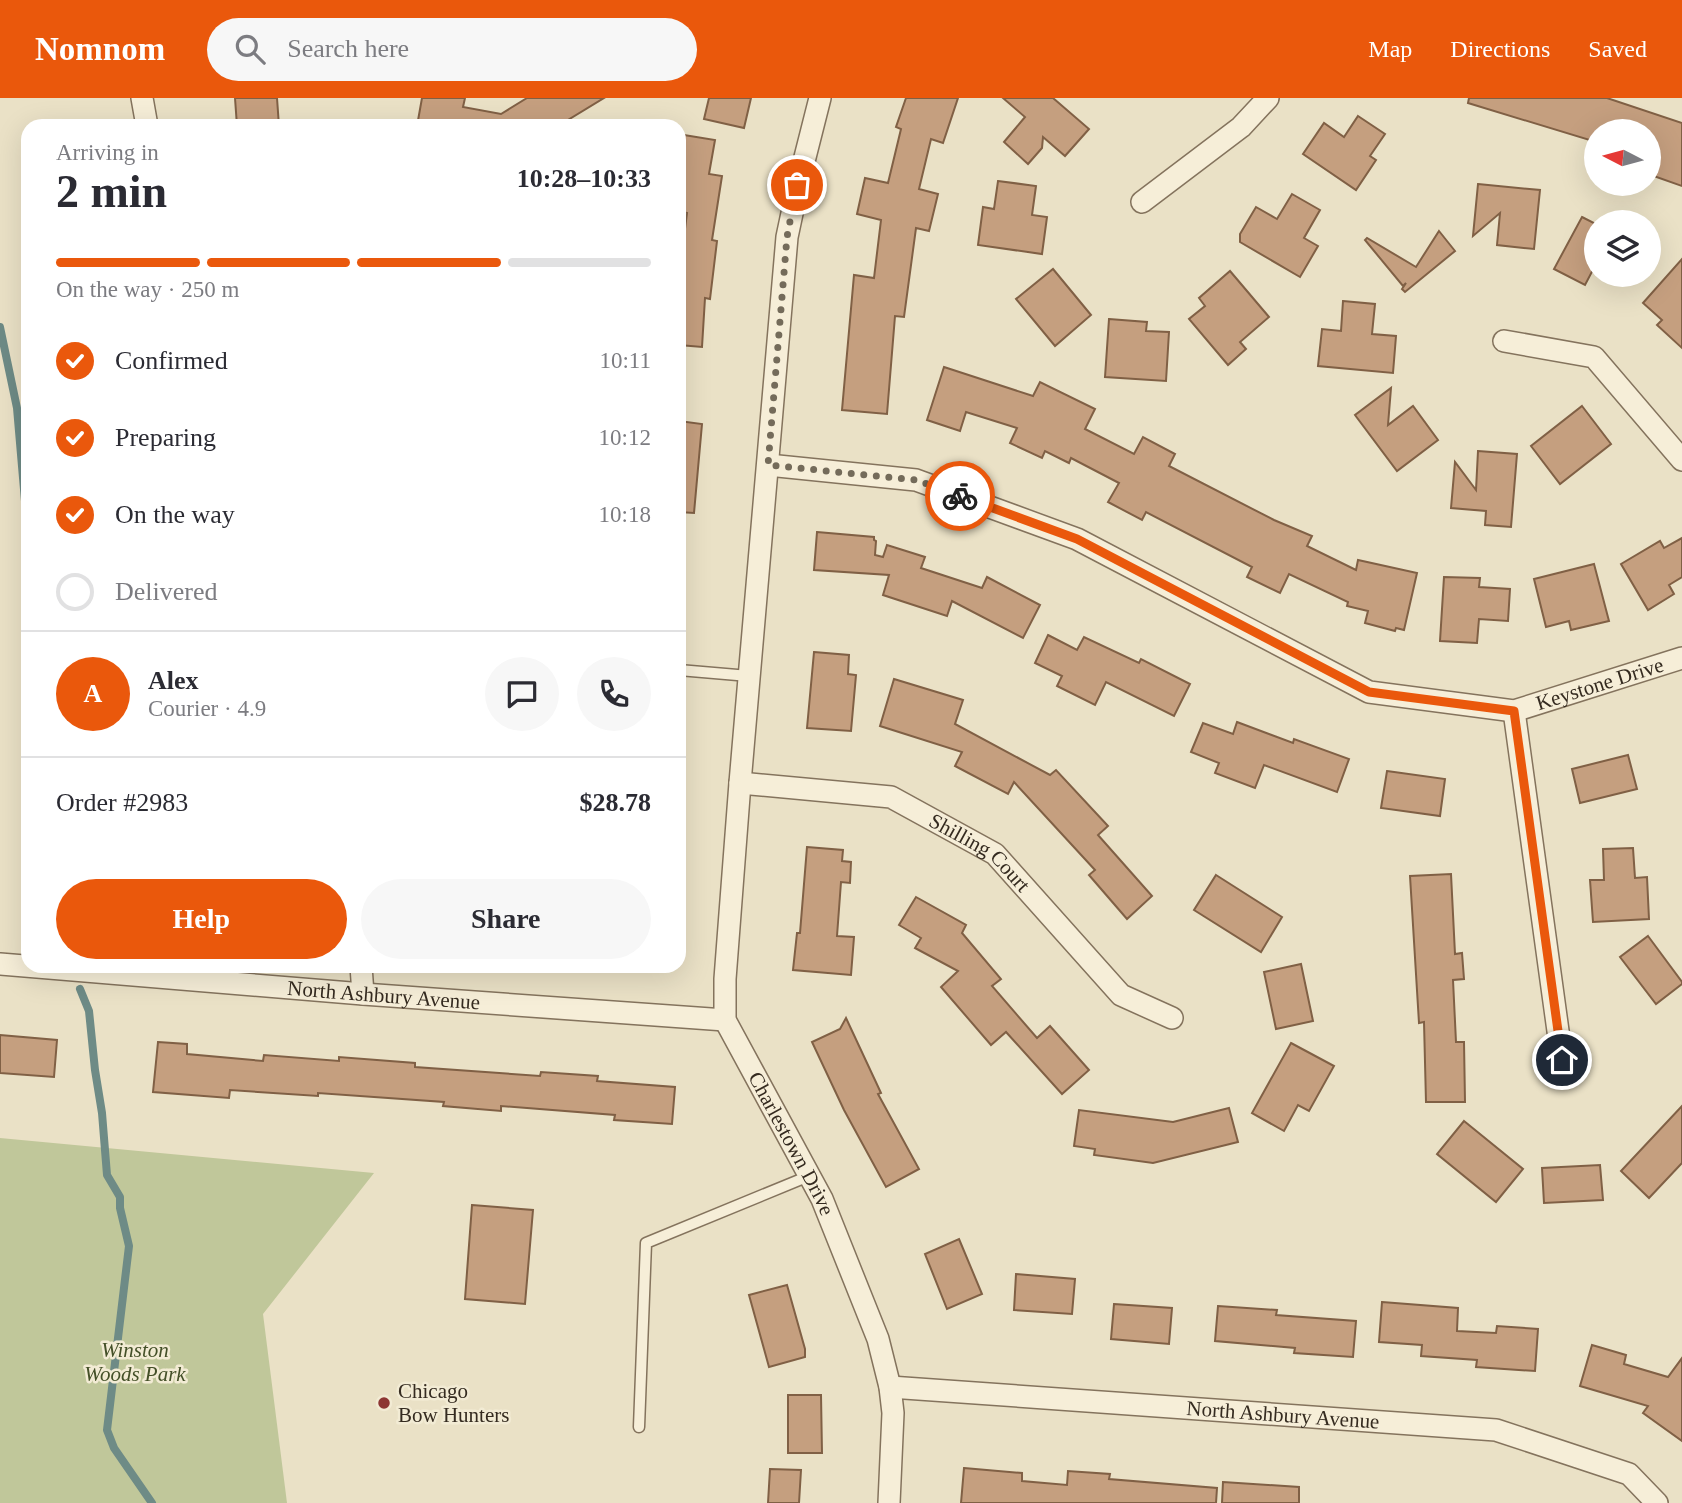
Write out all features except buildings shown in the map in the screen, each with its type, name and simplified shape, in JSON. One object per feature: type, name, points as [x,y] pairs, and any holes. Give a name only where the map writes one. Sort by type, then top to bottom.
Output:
[{"type":"street","points":[[142,98],[146,119]]},
{"type":"street","points":[[768,465],[787,237],[797,185],[820,98]]},
{"type":"street","points":[[1142,202],[1241,127],[1268,98]]},
{"type":"street","points":[[1504,341],[1594,357],[1682,460]]},
{"type":"street","name":"Charlestown Drive","points":[[768,465],[740,782],[725,979],[725,1020],[822,1199],[878,1339],[890,1387],[893,1440],[888,1503]]},
{"type":"street","name":"Keystone Drive","points":[[768,465],[916,480],[1077,539],[1369,692],[1514,711],[1682,658]]},
{"type":"street","points":[[1514,711],[1562,1060]]},
{"type":"street","name":"Shilling Court","points":[[740,782],[891,797],[926,816],[995,854],[1121,995],[1172,1018]]},
{"type":"street","name":"North Ashbury Avenue","points":[[0,964],[21,966]]},
{"type":"street","name":"North Ashbury Avenue","points":[[109,973],[725,1020]]},
{"type":"street","points":[[361,973],[363,994]]},
{"type":"street","name":"North Ashbury Avenue","points":[[890,1387],[1496,1430],[1629,1474],[1657,1503]]},
{"type":"lane","points":[[686,671],[749,676]]},
{"type":"lane","points":[[639,1427],[646,1243],[809,1176]]},
{"type":"green space","name":"Winston Woods Park","points":[[0,1138],[374,1173],[263,1314],[287,1503],[0,1503]]},
{"type":"waterway","points":[[0,327],[17,408],[21,455]]},
{"type":"waterway","points":[[80,989],[89,1011],[107,1175],[120,1197],[129,1246],[107,1430],[114,1448],[152,1503]]},
{"type":"way so far","points":[[797,185],[787,237],[768,465],[916,480],[960,496]]},
{"type":"place","name":"Chicago Bow Hunters","points":[[384,1403]]},
{"type":"route","points":[[960,496],[1077,539],[1369,692],[1514,711],[1562,1060]]}]
